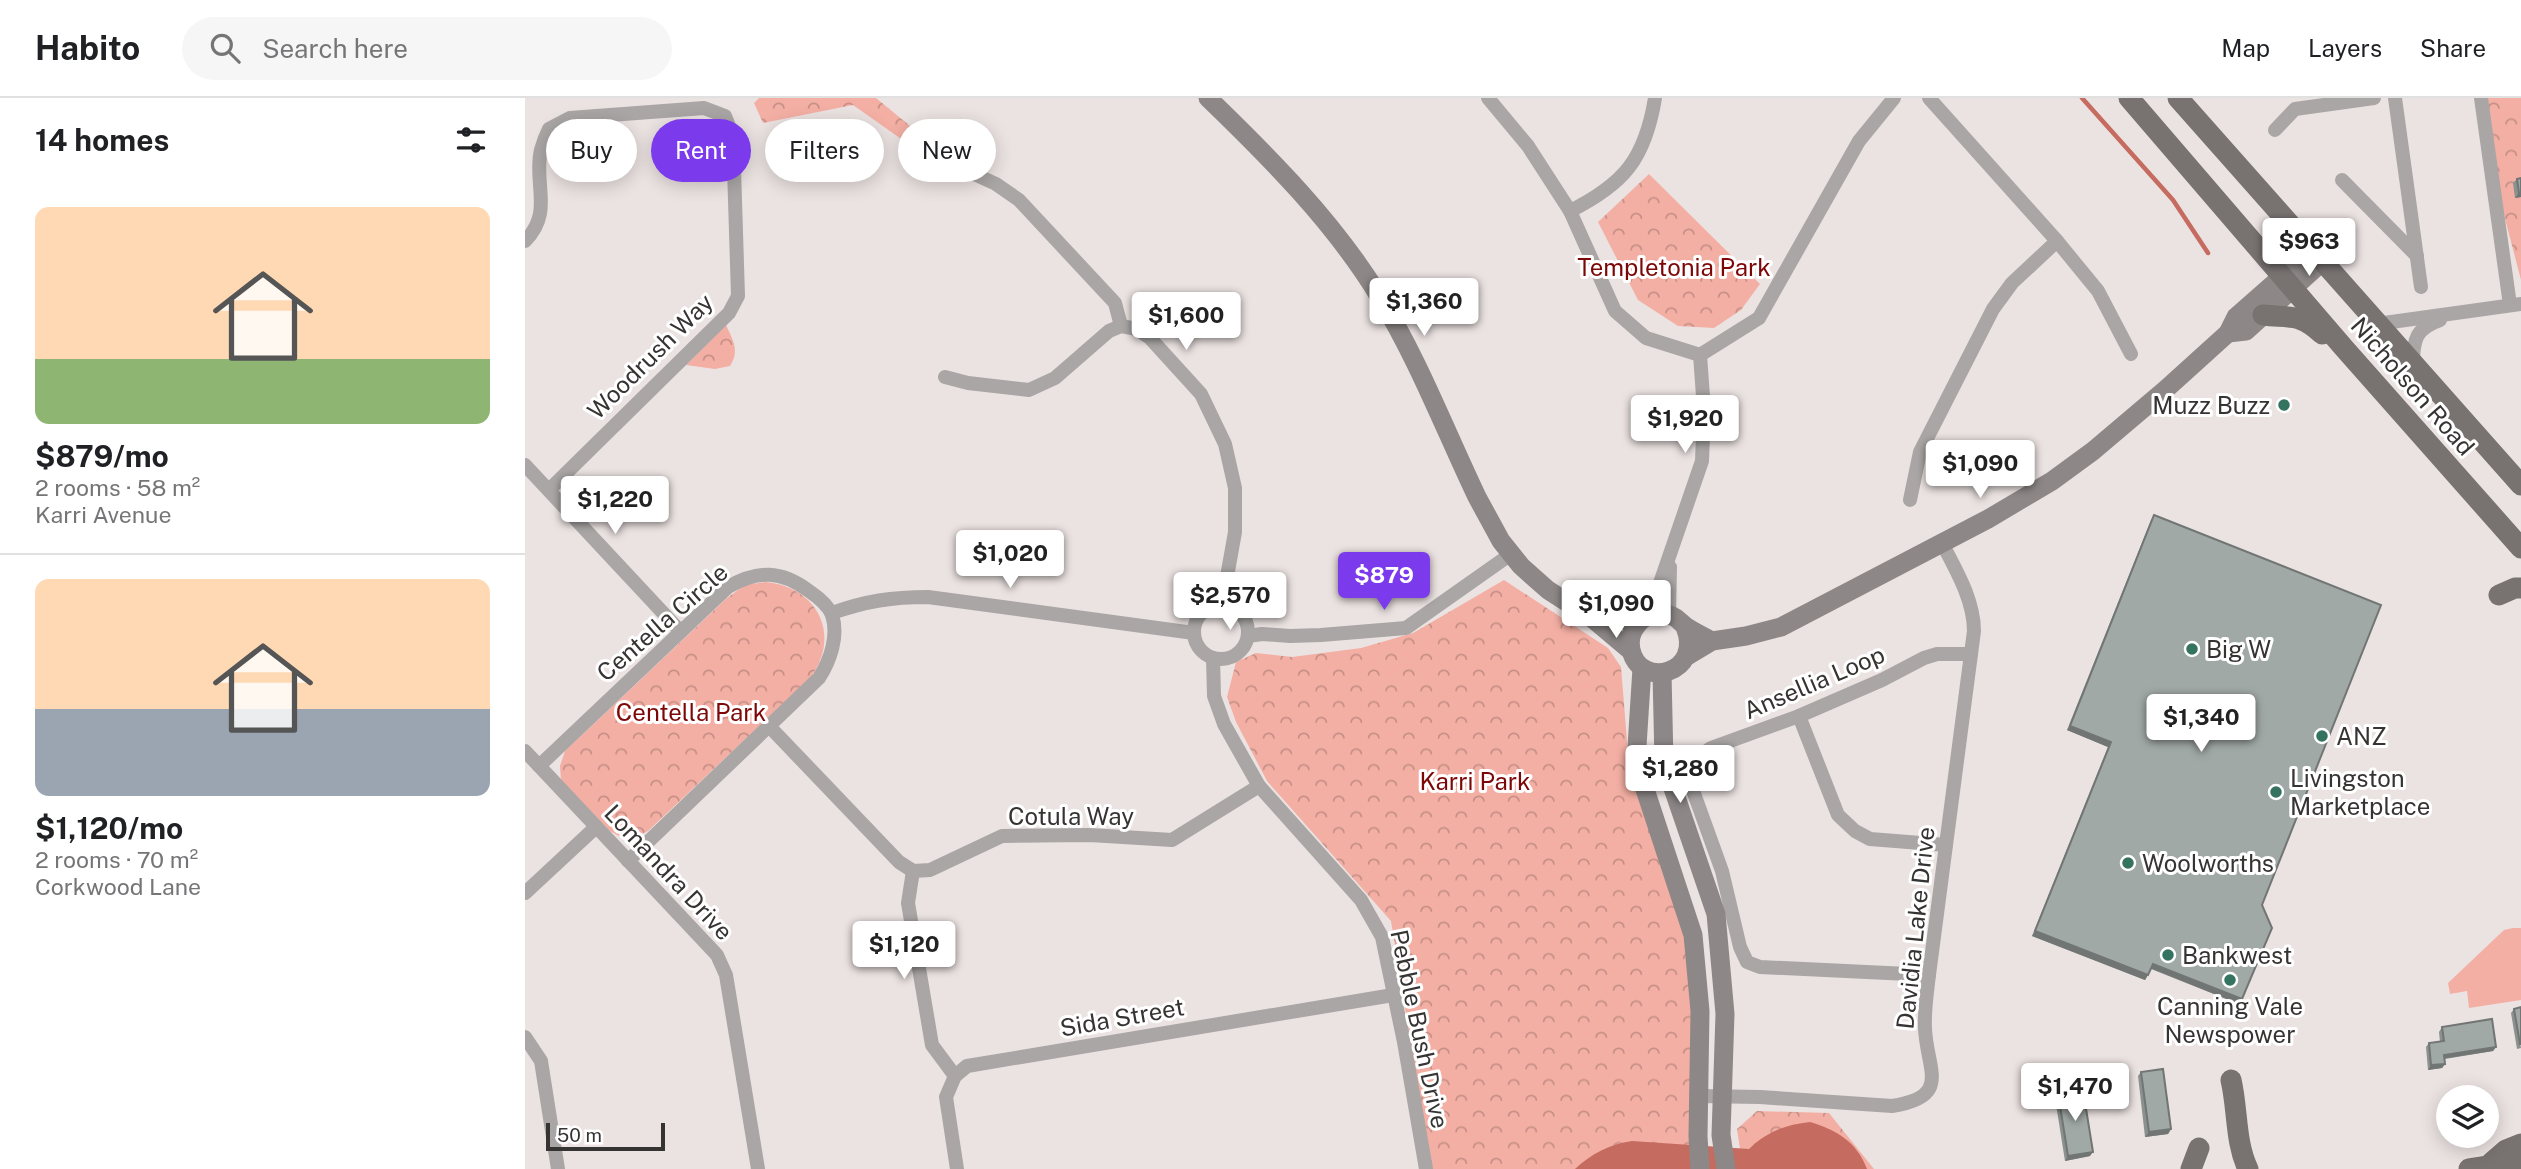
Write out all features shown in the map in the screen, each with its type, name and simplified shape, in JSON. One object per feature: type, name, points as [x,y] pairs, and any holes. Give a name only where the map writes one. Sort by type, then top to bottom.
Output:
[{"type":"main road","name":"Nicholson Road","points":[[2129,98],[2521,548]]},
{"type":"main road","name":"Nicholson Road","points":[[2178,98],[2521,485]]},
{"type":"main road","points":[[2263,315],[2289,315],[2299,318],[2317,329],[2332,343],[2344,348]]},
{"type":"main road","points":[[2499,595],[2521,588]]},
{"type":"main road","points":[[2231,1080],[2237,1105],[2238,1137],[2242,1157],[2248,1169]]},
{"type":"main road","points":[[2478,1168],[2505,1150],[2521,1144]]},
{"type":"main road","points":[[2190,1169],[2199,1148]]},
{"type":"main road","points":[[2478,1168],[2521,1161]]},
{"type":"street","points":[[1208,98],[1318,213],[1363,271],[1393,319],[1477,497],[1511,554],[1548,590],[1631,650]]},
{"type":"street","points":[[1488,98],[1528,146],[1570,211],[1615,312],[1646,338],[1700,355],[1759,318],[1859,141],[1894,98]]},
{"type":"street","points":[[1570,211],[1598,197],[1631,167],[1650,129],[1655,98]]},
{"type":"street","points":[[1929,98],[2098,291],[2131,354]]},
{"type":"street","points":[[2275,130],[2294,104],[2374,98]]},
{"type":"street","points":[[2395,98],[2421,287]]},
{"type":"street","points":[[2377,324],[2516,304],[2481,98]]},
{"type":"street","name":"Woodrush Way","points":[[525,241],[532,234],[541,214],[540,152],[549,128],[570,118],[704,108],[725,116],[733,136],[738,296],[729,313],[549,490]]},
{"type":"street","points":[[2342,180],[2417,256]]},
{"type":"street","points":[[992,182],[1019,200],[1115,303],[1121,326]]},
{"type":"street","points":[[1910,500],[1920,452],[1993,309],[2013,283],[2057,241]]},
{"type":"street","points":[[1700,355],[1704,410],[1702,461],[1671,555],[1644,618],[1630,639],[1635,660],[1652,672],[1662,673],[1681,665],[1687,656],[1712,641],[1745,636],[1781,626],[1942,543],[2052,481],[2093,451],[2165,390],[2228,333],[2236,317],[2317,256]]},
{"type":"street","points":[[2228,333],[2246,331],[2263,315],[2287,281]]},
{"type":"street","points":[[2413,364],[2413,348],[2419,331],[2427,324],[2461,313]]},
{"type":"street","points":[[945,377],[968,383],[1029,390],[1043,386],[1055,378],[1109,331],[1121,326],[1137,329],[1150,338],[1201,394],[1224,444],[1235,488],[1235,532],[1222,605]]},
{"type":"street","points":[[525,465],[680,631]]},
{"type":"street","name":"Davidia Lake Drive","points":[[1699,1096],[1892,1106],[1921,1098],[1927,1091],[1933,1070],[1925,1026],[1929,975],[1974,617],[1942,543]]},
{"type":"street","points":[[1248,636],[1321,635],[1406,628],[1511,554]]},
{"type":"street","points":[[1669,614],[1671,555]]},
{"type":"street","name":"Centella Circle","points":[[539,765],[728,587],[745,578],[770,574],[796,581],[820,599],[832,613]]},
{"type":"street","points":[[628,860],[819,678],[826,666],[834,636],[832,613],[872,600],[928,597],[1194,633]]},
{"type":"street","points":[[1222,605],[1231,607],[1245,619],[1248,636],[1239,653],[1222,659],[1213,658],[1199,649],[1194,633],[1199,617],[1213,606],[1222,605]]},
{"type":"street","points":[[1593,620],[1669,614],[1679,619],[1685,627],[1689,637],[1687,656]]},
{"type":"street","points":[[1685,627],[1712,641]]},
{"type":"street","name":"Ansellia Loop","points":[[1929,975],[1760,967],[1747,962],[1743,956],[1722,872],[1691,785],[1691,766],[1699,754],[1711,748],[1799,716],[1882,680],[1924,658],[1937,654],[1971,654]]},
{"type":"street","name":"Pebble Bush Drive","points":[[1213,658],[1214,696],[1224,724],[1259,786],[1361,900],[1382,937],[1426,1169]]},
{"type":"street","points":[[1642,667],[1636,762],[1693,935],[1700,1011],[1700,1169]]},
{"type":"street","points":[[1662,673],[1664,762],[1716,914],[1725,1014],[1721,1135],[1726,1169]]},
{"type":"street","points":[[1799,716],[1838,815],[1846,824],[1870,839],[1945,845]]},
{"type":"street","points":[[768,725],[899,862],[913,871],[908,903],[932,1045],[955,1076],[946,1097],[957,1169]]},
{"type":"street","name":"Lomandra Drive","points":[[525,751],[717,955],[726,975],[758,1169]]},
{"type":"street","name":"Cotula Way","points":[[913,871],[929,870],[1002,836],[1090,835],[1172,840],[1259,786]]},
{"type":"street","points":[[525,892],[596,827]]},
{"type":"street","name":"Sida Street","points":[[955,1076],[967,1066],[1393,995]]},
{"type":"street","points":[[525,1037],[541,1061],[558,1169]]},
{"type":"green space","points":[[759,98],[876,98],[902,119],[898,119],[898,137],[884,127],[884,119],[873,119],[853,105],[783,119],[765,119],[763,123],[754,103]]},
{"type":"green space","points":[[2487,98],[2521,98],[2521,280],[2503,211]]},
{"type":"green space","name":"Templetonia Park","points":[[1649,174],[1760,284],[1741,310],[1714,328],[1678,326],[1638,300],[1598,222]]},
{"type":"green space","points":[[726,325],[735,350],[730,366],[715,369],[686,365]]},
{"type":"green space","name":"Karri Park","points":[[1504,580],[1608,648],[1621,667],[1629,765],[1684,922],[1697,1014],[1697,1169],[1431,1169],[1391,921],[1267,781],[1236,722],[1227,697],[1236,662],[1256,653],[1292,657],[1361,648],[1413,633]]},
{"type":"green space","name":"Centella Park","points":[[766,582],[798,593],[819,615],[824,629],[824,644],[820,660],[811,677],[648,831],[632,839],[622,838],[610,831],[561,781],[560,766],[565,751],[727,598],[745,585]]},
{"type":"green space","points":[[2521,928],[2521,1000],[2469,1008],[2467,991],[2450,994],[2448,983],[2504,930]]},
{"type":"green space","points":[[1757,1111],[1829,1113],[1874,1169],[1743,1169],[1737,1129]]},
{"type":"shaded area","points":[[1810,1122],[1845,1138],[1858,1151],[1867,1169],[1575,1169],[1601,1150],[1624,1142],[1749,1149],[1777,1130]]},
{"type":"building","points":[[2521,178],[2521,193],[2519,193],[2517,179]]},
{"type":"building","points":[[2154,515],[2381,605],[2262,905],[2272,928],[2242,999],[2153,964],[2148,975],[2035,931],[2111,742],[2070,726]]},
{"type":"building","points":[[2521,1007],[2521,1044],[2520,1044],[2514,1009]]},
{"type":"building","points":[[2492,1019],[2496,1047],[2444,1055],[2445,1064],[2431,1065],[2429,1043],[2444,1041],[2442,1027]]},
{"type":"building","points":[[2163,1069],[2171,1129],[2149,1132],[2141,1072]]},
{"type":"building","points":[[2083,1090],[2093,1152],[2068,1156],[2058,1093]]},
{"type":"waterway","points":[[2082,98],[2173,200],[2208,253]]},
{"type":"place","name":"Muzz Buzz","points":[[2284,405]]},
{"type":"place","name":"Big W","points":[[2192,649]]},
{"type":"place","name":"ANZ","points":[[2322,736]]},
{"type":"place","name":"Livingston Marketplace","points":[[2276,792]]},
{"type":"place","name":"Woolworths","points":[[2128,863]]},
{"type":"place","name":"Bankwest","points":[[2168,955]]},
{"type":"place","name":"Canning Vale Newspower","points":[[2230,980]]}]
